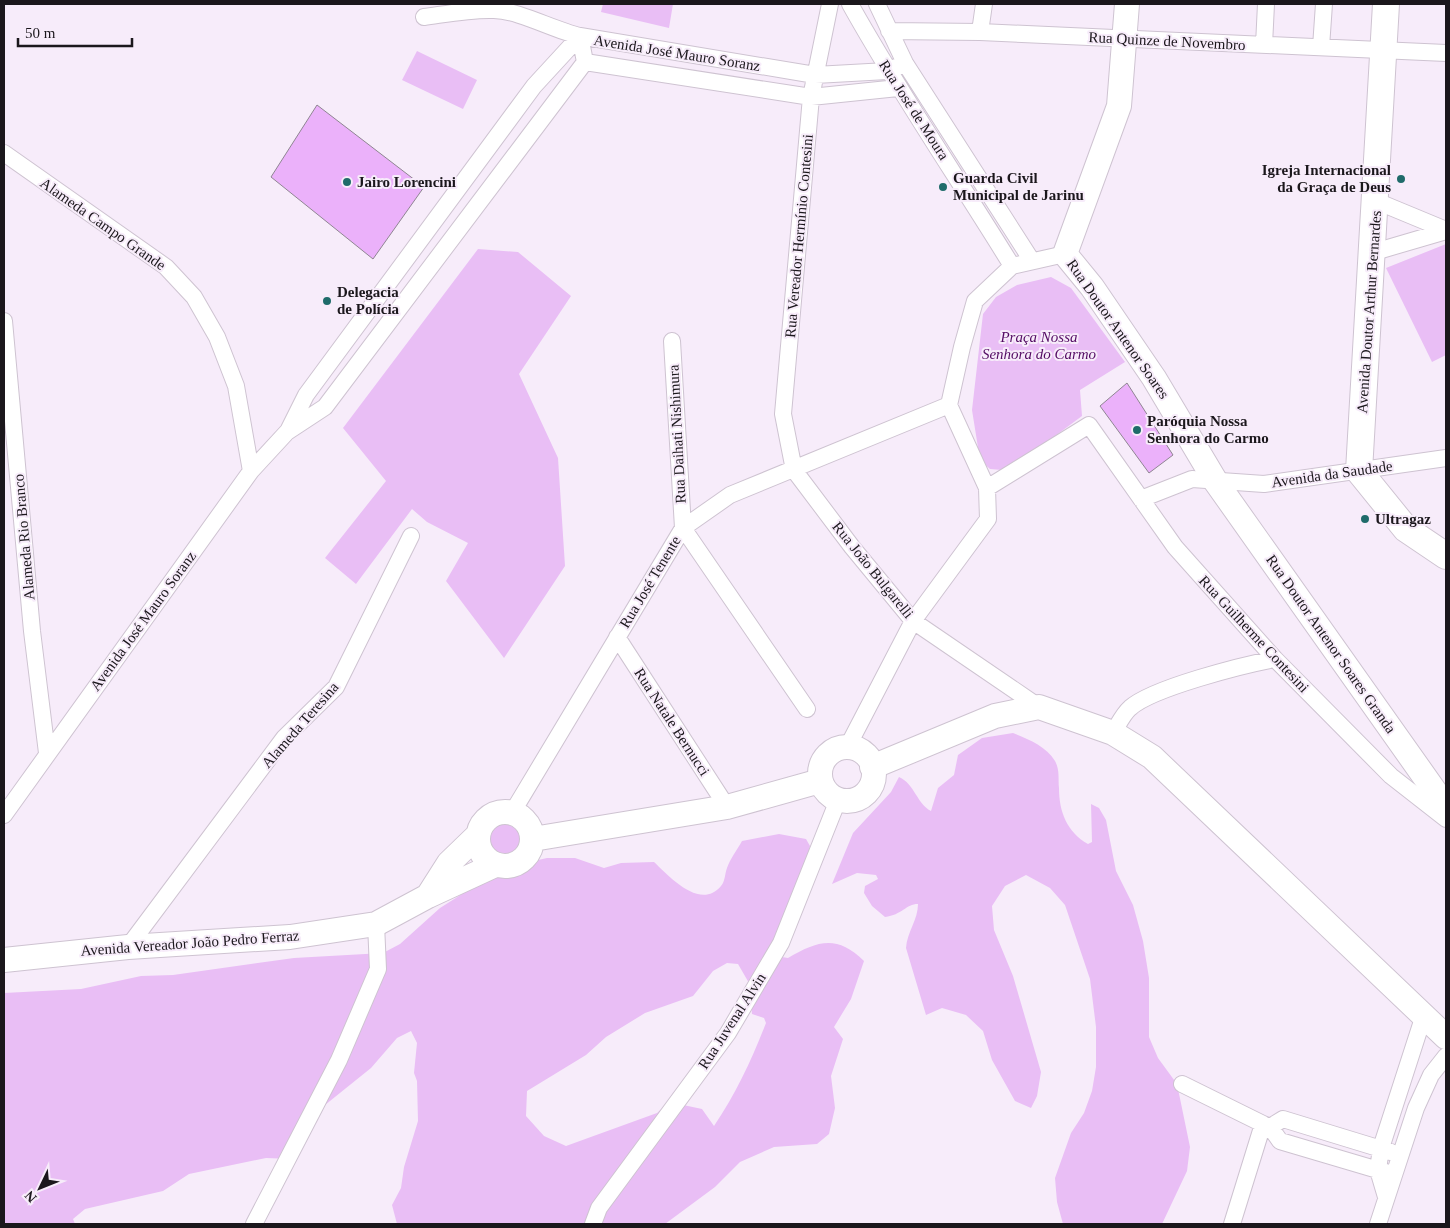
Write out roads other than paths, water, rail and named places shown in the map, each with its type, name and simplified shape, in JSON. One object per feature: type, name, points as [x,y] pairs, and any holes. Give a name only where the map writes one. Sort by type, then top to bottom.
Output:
[{"type":"main road","points":[[1065,254],[1119,106],[1127,4]]},
{"type":"main road","name":"Avenida Doutor Arthur Bernardes","points":[[1359,471],[1386,4]]},
{"type":"main road","name":"Rua Doutor Antenor Soares","points":[[1065,254],[1092,287],[1154,378],[1216,482]]},
{"type":"main road","points":[[1359,471],[1406,529],[1446,556]]},
{"type":"main road","name":"Rua Doutor Antenor Soares Granda","points":[[1216,482],[1446,806]]},
{"type":"main road","points":[[872,767],[994,716],[1039,707],[1113,733],[1152,756],[1446,1037]]},
{"type":"main road","points":[[848,746],[864,753],[872,767],[874,778],[871,787],[857,800],[838,800],[824,789],[820,781],[819,772],[825,756],[840,747],[848,746]]},
{"type":"main road","points":[[533,839],[727,807],[820,781]]},
{"type":"main road","points":[[512,813],[527,822],[533,839],[532,848],[521,862],[512,866],[495,864],[481,852],[478,835],[481,826],[494,814],[512,813]]},
{"type":"main road","name":"Avenida Vereador João Pedro Ferraz","points":[[428,896],[450,863],[478,835]]},
{"type":"main road","name":"Avenida Vereador João Pedro Ferraz","points":[[4,960],[128,947],[290,937],[376,924],[428,896],[495,864]]},
{"type":"street","name":"Rua Vereador Hermínio Contesini","points":[[794,470],[783,414],[811,97],[830,4]]},
{"type":"street","name":"Rua José de Moura","points":[[850,4],[887,71],[950,164],[1012,266]]},
{"type":"street","name":"Rua José de Moura","points":[[877,4],[905,63],[1032,261]]},
{"type":"street","points":[[980,32],[984,4]]},
{"type":"street","points":[[1264,45],[1266,4]]},
{"type":"street","points":[[1321,47],[1324,4]]},
{"type":"street","points":[[424,17],[495,7],[547,24],[567,34],[580,36],[585,62]]},
{"type":"street","name":"Rua Quinze de Novembro","points":[[889,31],[980,32],[1446,53]]},
{"type":"street","name":"Avenida José Mauro Soranz","points":[[287,432],[306,395],[522,102],[562,54],[580,36],[815,76],[887,71],[905,63]]},
{"type":"street","name":"Avenida José Mauro Soranz","points":[[4,815],[46,753],[251,471],[287,432],[325,406],[585,62],[811,97],[898,88]]},
{"type":"street","name":"Alameda Campo Grande","points":[[4,153],[166,267],[194,297],[217,337],[236,386],[251,471]]},
{"type":"street","points":[[950,164],[966,156]]},
{"type":"street","points":[[1376,201],[1446,230]]},
{"type":"street","points":[[1371,253],[1446,230]]},
{"type":"street","points":[[848,746],[913,621],[988,519],[987,488],[949,405],[975,301],[1012,266],[1065,254]]},
{"type":"street","name":"Alameda Rio Branco","points":[[4,321],[32,631],[46,753]]},
{"type":"street","name":"Rua Daihati Nishimura","points":[[672,341],[683,528]]},
{"type":"street","name":"Rua José Tenente","points":[[512,813],[683,528],[730,495],[949,405]]},
{"type":"street","name":"Rua Guilherme Contesini","points":[[987,488],[1089,425],[1175,546],[1275,659],[1391,776],[1446,818]]},
{"type":"street","name":"Avenida da Saudade","points":[[1141,499],[1192,479],[1264,484],[1446,458]]},
{"type":"street","name":"Rua João Bulgarelli","points":[[794,470],[852,547],[913,621],[1039,707]]},
{"type":"street","points":[[683,528],[808,709]]},
{"type":"street","name":"Alameda Teresina","points":[[128,947],[284,738],[336,687],[410,536]]},
{"type":"street","name":"Rua Natale Bernucci","points":[[617,637],[727,807]]},
{"type":"street","points":[[1113,733],[1130,708],[1147,697],[1248,664],[1275,659]]},
{"type":"street","name":"Rua Juvenal Alvin","points":[[593,1224],[599,1208],[728,1033],[781,943],[838,800]]},
{"type":"street","points":[[254,1224],[339,1060],[378,969],[376,924]]},
{"type":"street","points":[[1386,1197],[1378,1170],[1382,1148],[1424,1015]]},
{"type":"street","points":[[1378,1224],[1416,1108],[1431,1075],[1446,1056]]},
{"type":"street","points":[[1182,1084],[1267,1126],[1280,1140],[1395,1174]]},
{"type":"street","points":[[1232,1224],[1267,1126],[1283,1119],[1382,1148],[1401,1156]]},
{"type":"place","name":"Igreja Internacional da Graça de Deus","points":[[1401,179]]},
{"type":"place","name":"Jairo Lorencini","points":[[347,182]]},
{"type":"place","name":"Guarda Civil Municipal de Jarinu","points":[[943,187]]},
{"type":"place","name":"Delegacia de Polícia","points":[[327,301]]},
{"type":"place","name":"Paróquia Nossa Senhora do Carmo","points":[[1137,430]]},
{"type":"place","name":"Ultragaz","points":[[1365,519]]},
{"type":"park label","name":"Praça Nossa Senhora do Carmo","points":[[1039,346]]}]
